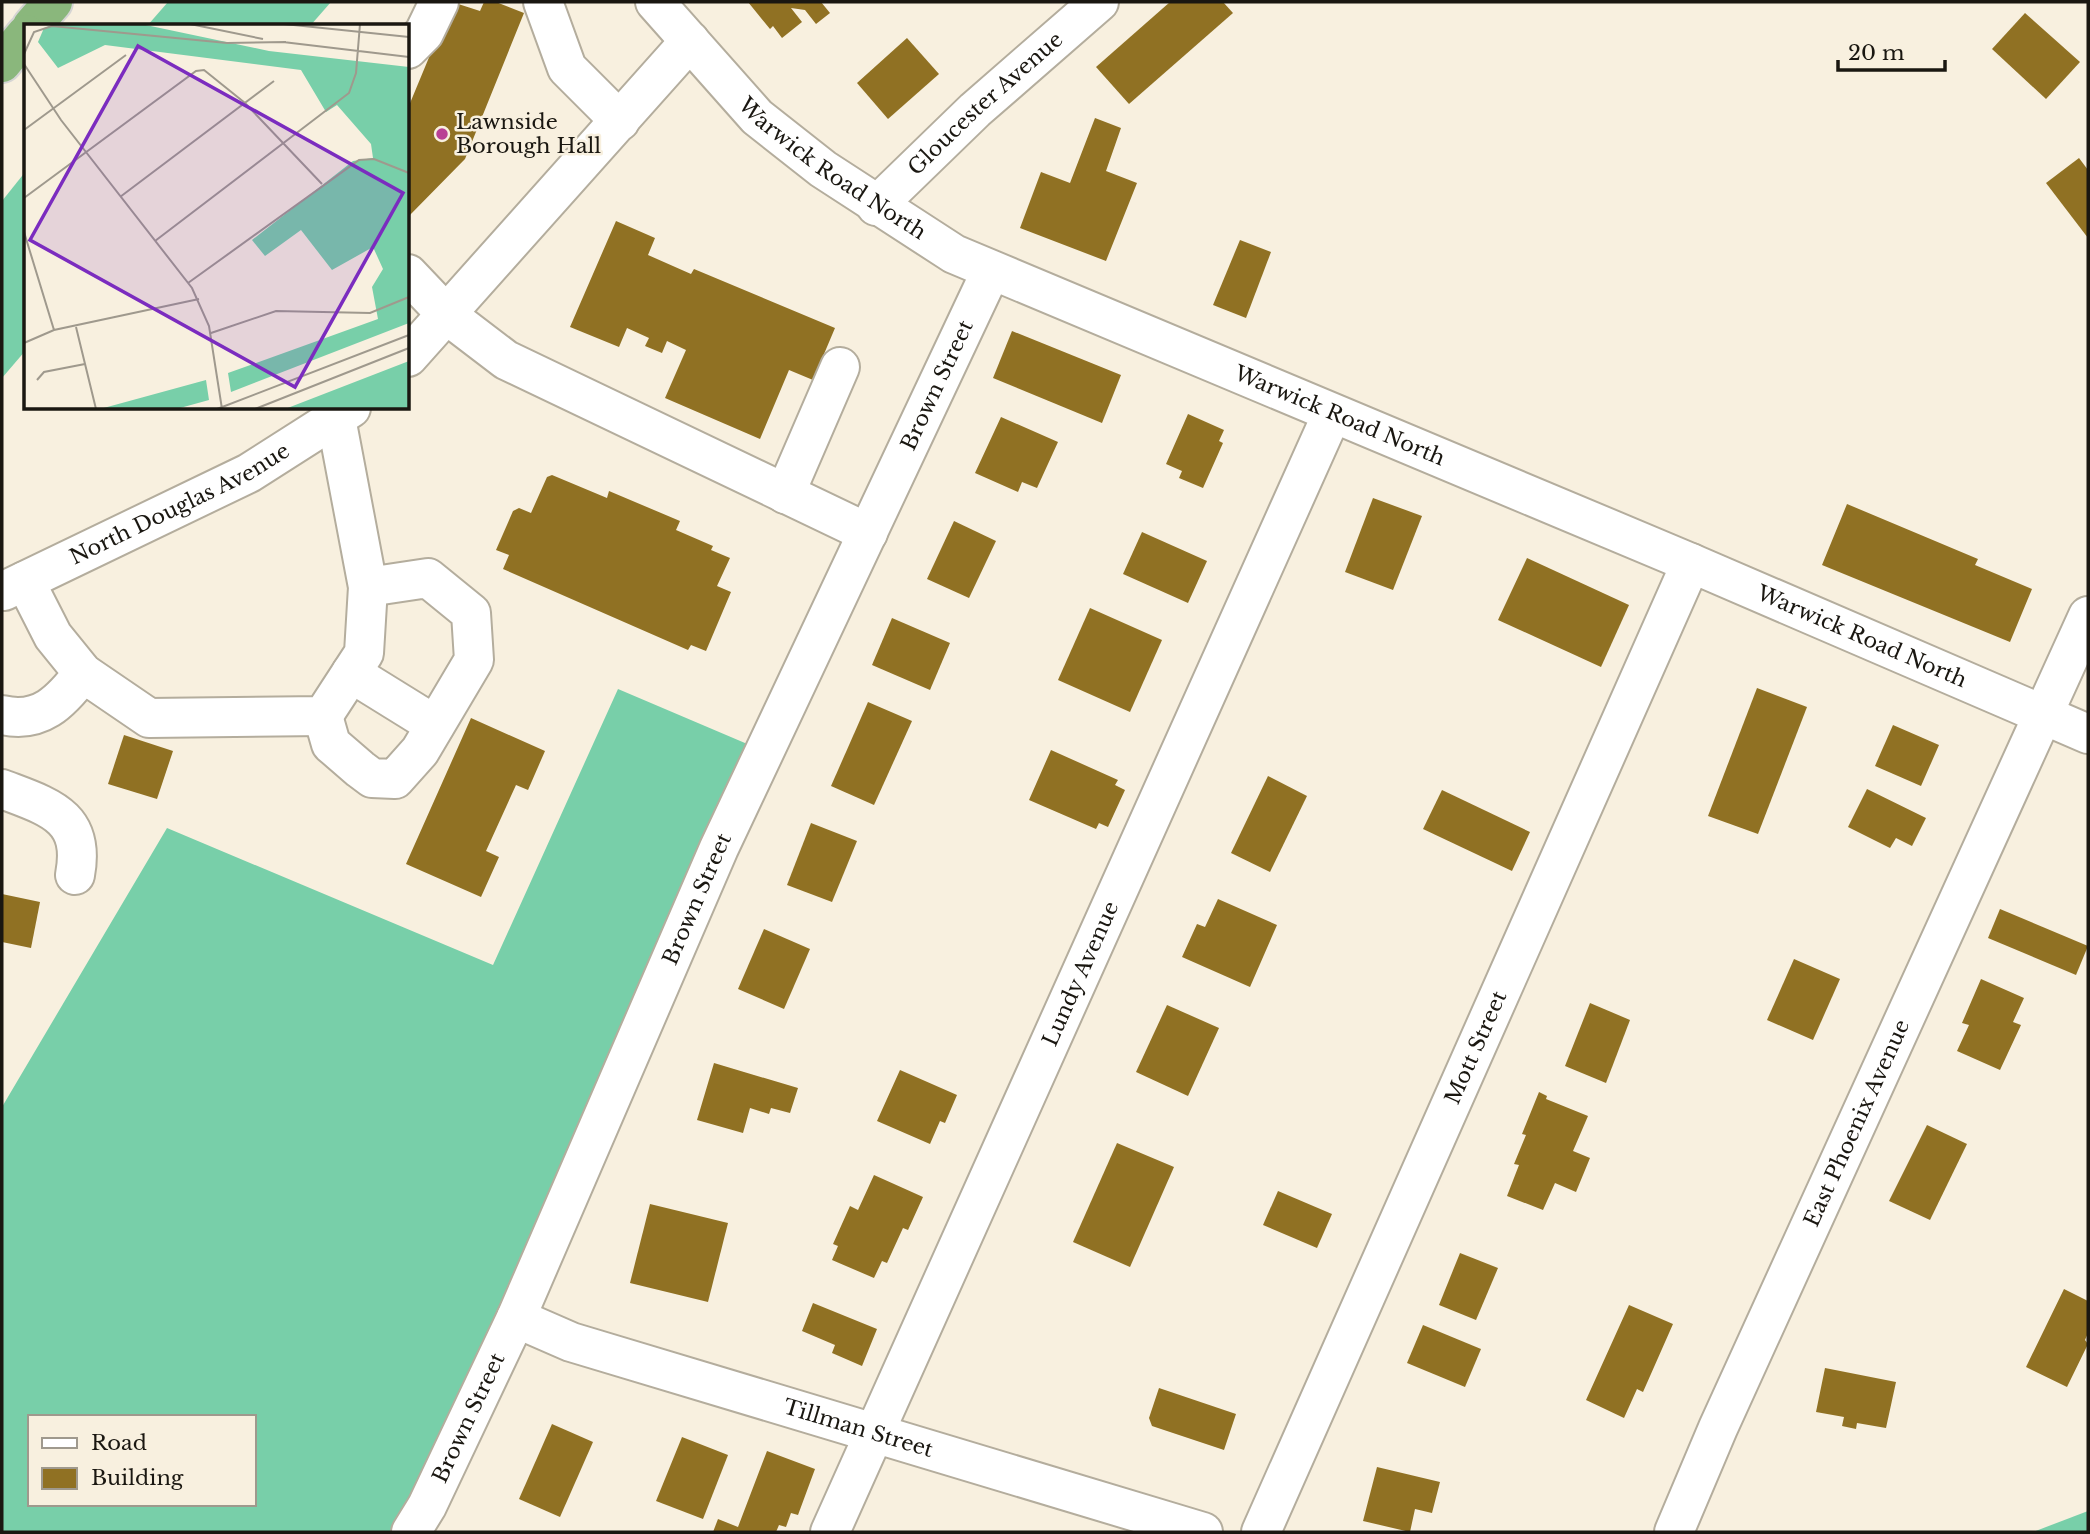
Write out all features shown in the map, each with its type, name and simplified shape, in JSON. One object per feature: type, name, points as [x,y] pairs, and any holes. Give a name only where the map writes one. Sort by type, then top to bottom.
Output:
[{"type":"highway","points":[[34,24],[53,2]]},
{"type":"highway","points":[[2,63],[24,36]]},
{"type":"street","points":[[410,46],[424,33],[439,2]]},
{"type":"street","points":[[543,2],[567,68],[620,121]]},
{"type":"street","name":"Warwick Road North","points":[[655,2],[757,117],[876,206],[954,254],[1691,563],[2088,734]]},
{"type":"street","name":"Gloucester Avenue","points":[[876,206],[975,110],[1099,2]]},
{"type":"street","points":[[410,354],[690,41]]},
{"type":"street","name":"Brown Street","points":[[411,1532],[427,1506],[516,1318],[719,848],[991,271]]},
{"type":"street","points":[[410,276],[447,315],[506,360],[868,533]]},
{"type":"street","points":[[785,494],[840,367]]},
{"type":"street","points":[[344,413],[368,587],[365,653],[323,716],[331,744],[372,778],[395,779],[420,751],[474,660],[471,613],[428,578],[368,587]]},
{"type":"street","name":"North Douglas Avenue","points":[[13,587],[249,473],[344,413]]},
{"type":"street","name":"Lundy Avenue","points":[[830,1532],[1332,414]]},
{"type":"street","name":"Mott Street","points":[[1261,1532],[1691,563]]},
{"type":"street","points":[[13,587],[83,673],[149,719],[323,716]]},
{"type":"street","name":"East Phoenix Avenue","points":[[1674,1532],[1717,1428],[2088,616]]},
{"type":"street","points":[[2,715],[23,720],[62,701],[83,673]]},
{"type":"street","points":[[351,673],[435,725]]},
{"type":"street","points":[[2,789],[51,809],[75,832],[79,852],[75,875]]},
{"type":"street","name":"Tillman Street","points":[[516,1318],[571,1342],[1203,1532]]},
{"type":"green space","points":[[168,2],[331,2],[312,24],[149,24]]},
{"type":"green space","points":[[24,174],[24,352],[2,378],[2,201]]},
{"type":"green space","points":[[618,689],[752,746],[419,1532],[2,1532],[2,1107],[167,828],[493,965]]},
{"type":"green space","points":[[2088,1511],[2088,1532],[2033,1532]]},
{"type":"building","name":"Lawnside Borough Hall","points":[[452,2],[480,11],[484,2],[496,2],[524,13],[465,159],[410,215],[410,103]]},
{"type":"building","points":[[748,2],[821,2],[830,13],[816,24],[805,10],[791,8],[802,22],[782,38],[773,26],[770,29]]},
{"type":"building","points":[[1170,2],[1223,2],[1233,13],[1129,104],[1096,67]]},
{"type":"building","points":[[2025,13],[2080,62],[2046,99],[1992,49]]},
{"type":"building","points":[[907,38],[939,74],[888,119],[857,83]]},
{"type":"building","points":[[1095,118],[1121,128],[1106,171],[1137,183],[1106,261],[1020,228],[1041,172],[1070,183]]},
{"type":"building","points":[[2079,158],[2088,170],[2088,238],[2046,183]]},
{"type":"building","points":[[616,221],[655,238],[648,255],[691,274],[694,269],[835,328],[813,380],[789,370],[760,439],[665,398],[686,350],[667,341],[662,353],[645,346],[649,338],[627,328],[619,347],[570,327]]},
{"type":"building","points":[[1240,240],[1271,252],[1246,318],[1213,305]]},
{"type":"building","points":[[1012,331],[1121,375],[1102,423],[993,378]]},
{"type":"building","points":[[1188,414],[1224,430],[1219,441],[1223,443],[1203,488],[1179,478],[1182,471],[1166,464]]},
{"type":"building","points":[[1001,417],[1058,442],[1037,488],[1022,482],[1018,492],[975,473]]},
{"type":"building","points":[[552,475],[607,498],[609,491],[680,521],[676,530],[713,546],[711,550],[730,558],[717,586],[731,592],[706,651],[691,645],[688,650],[503,569],[509,555],[496,550],[513,511],[519,508],[531,513],[547,477]]},
{"type":"building","points":[[1373,498],[1422,516],[1393,590],[1345,572]]},
{"type":"building","points":[[1847,504],[1978,559],[1975,565],[2032,589],[2010,642],[1822,565]]},
{"type":"building","points":[[954,521],[996,541],[969,598],[927,579]]},
{"type":"building","points":[[1142,532],[1207,561],[1188,603],[1123,574]]},
{"type":"building","points":[[1527,558],[1629,605],[1601,667],[1498,620]]},
{"type":"building","points":[[1090,608],[1162,640],[1130,712],[1058,680]]},
{"type":"building","points":[[892,618],[950,643],[930,690],[872,665]]},
{"type":"building","points":[[1757,688],[1807,707],[1758,834],[1708,816]]},
{"type":"building","points":[[868,702],[912,721],[874,805],[831,786]]},
{"type":"building","points":[[471,718],[545,751],[528,790],[516,785],[486,851],[499,857],[481,897],[406,864]]},
{"type":"building","points":[[1893,725],[1939,745],[1921,786],[1875,766]]},
{"type":"building","points":[[124,735],[173,751],[157,799],[108,784]]},
{"type":"building","points":[[1051,750],[1118,780],[1115,785],[1125,790],[1108,827],[1099,823],[1096,829],[1029,800]]},
{"type":"building","points":[[1268,776],[1307,796],[1270,872],[1231,853]]},
{"type":"building","points":[[1867,789],[1926,818],[1912,846],[1896,838],[1890,848],[1848,827]]},
{"type":"building","points":[[1442,790],[1530,832],[1512,871],[1423,829]]},
{"type":"building","points":[[811,823],[857,841],[832,902],[787,885]]},
{"type":"building","points":[[2,894],[40,902],[31,948],[2,942]]},
{"type":"building","points":[[1218,899],[1277,925],[1250,987],[1182,957],[1197,924],[1205,927]]},
{"type":"building","points":[[2000,909],[2088,946],[2076,975],[1988,938]]},
{"type":"building","points":[[764,929],[810,949],[784,1009],[738,989]]},
{"type":"building","points":[[1794,959],[1840,979],[1813,1040],[1767,1020]]},
{"type":"building","points":[[1981,979],[2024,998],[2013,1022],[2021,1025],[2000,1070],[1957,1051],[1969,1025],[1962,1023]]},
{"type":"building","points":[[1590,1003],[1630,1020],[1606,1083],[1565,1066]]},
{"type":"building","points":[[1167,1005],[1219,1028],[1188,1096],[1136,1072]]},
{"type":"building","points":[[714,1063],[798,1088],[790,1113],[771,1108],[769,1114],[750,1108],[743,1133],[697,1120]]},
{"type":"building","points":[[900,1070],[957,1095],[945,1123],[940,1121],[930,1144],[877,1121]]},
{"type":"building","points":[[1539,1092],[1547,1096],[1546,1099],[1588,1116],[1573,1151],[1590,1158],[1576,1192],[1555,1183],[1543,1210],[1507,1196],[1519,1165],[1514,1164],[1526,1135],[1522,1134]]},
{"type":"building","points":[[1927,1125],[1967,1144],[1930,1220],[1889,1201]]},
{"type":"building","points":[[1117,1143],[1174,1167],[1130,1267],[1073,1242]]},
{"type":"building","points":[[874,1175],[923,1197],[908,1230],[903,1228],[887,1263],[882,1261],[874,1278],[832,1260],[838,1246],[833,1244],[850,1206],[858,1210]]},
{"type":"building","points":[[1278,1191],[1332,1214],[1317,1248],[1263,1225]]},
{"type":"building","points":[[650,1204],[728,1223],[708,1302],[630,1283]]},
{"type":"building","points":[[1460,1253],[1498,1268],[1476,1320],[1439,1305]]},
{"type":"building","points":[[2064,1289],[2088,1301],[2088,1333],[2085,1340],[2088,1344],[2067,1387],[2026,1367]]},
{"type":"building","points":[[813,1303],[877,1329],[862,1366],[832,1353],[835,1345],[802,1331]]},
{"type":"building","points":[[1629,1305],[1673,1324],[1643,1392],[1637,1389],[1624,1418],[1586,1400]]},
{"type":"building","points":[[1423,1325],[1481,1349],[1465,1387],[1407,1363]]},
{"type":"building","points":[[1825,1368],[1896,1382],[1886,1428],[1857,1423],[1856,1429],[1842,1426],[1844,1417],[1816,1412]]},
{"type":"building","points":[[1159,1388],[1236,1414],[1224,1450],[1152,1426],[1149,1418]]},
{"type":"building","points":[[552,1424],[593,1442],[560,1517],[519,1499]]},
{"type":"building","points":[[682,1437],[728,1455],[703,1519],[656,1501]]},
{"type":"building","points":[[767,1451],[815,1469],[798,1515],[791,1513],[786,1527],[779,1525],[776,1532],[713,1532],[718,1519],[738,1527]]},
{"type":"building","points":[[1377,1467],[1440,1482],[1432,1513],[1415,1509],[1410,1532],[1363,1521]]},
{"type":"place","name":"Lawnside Borough Hall","points":[[442,134]]}]
